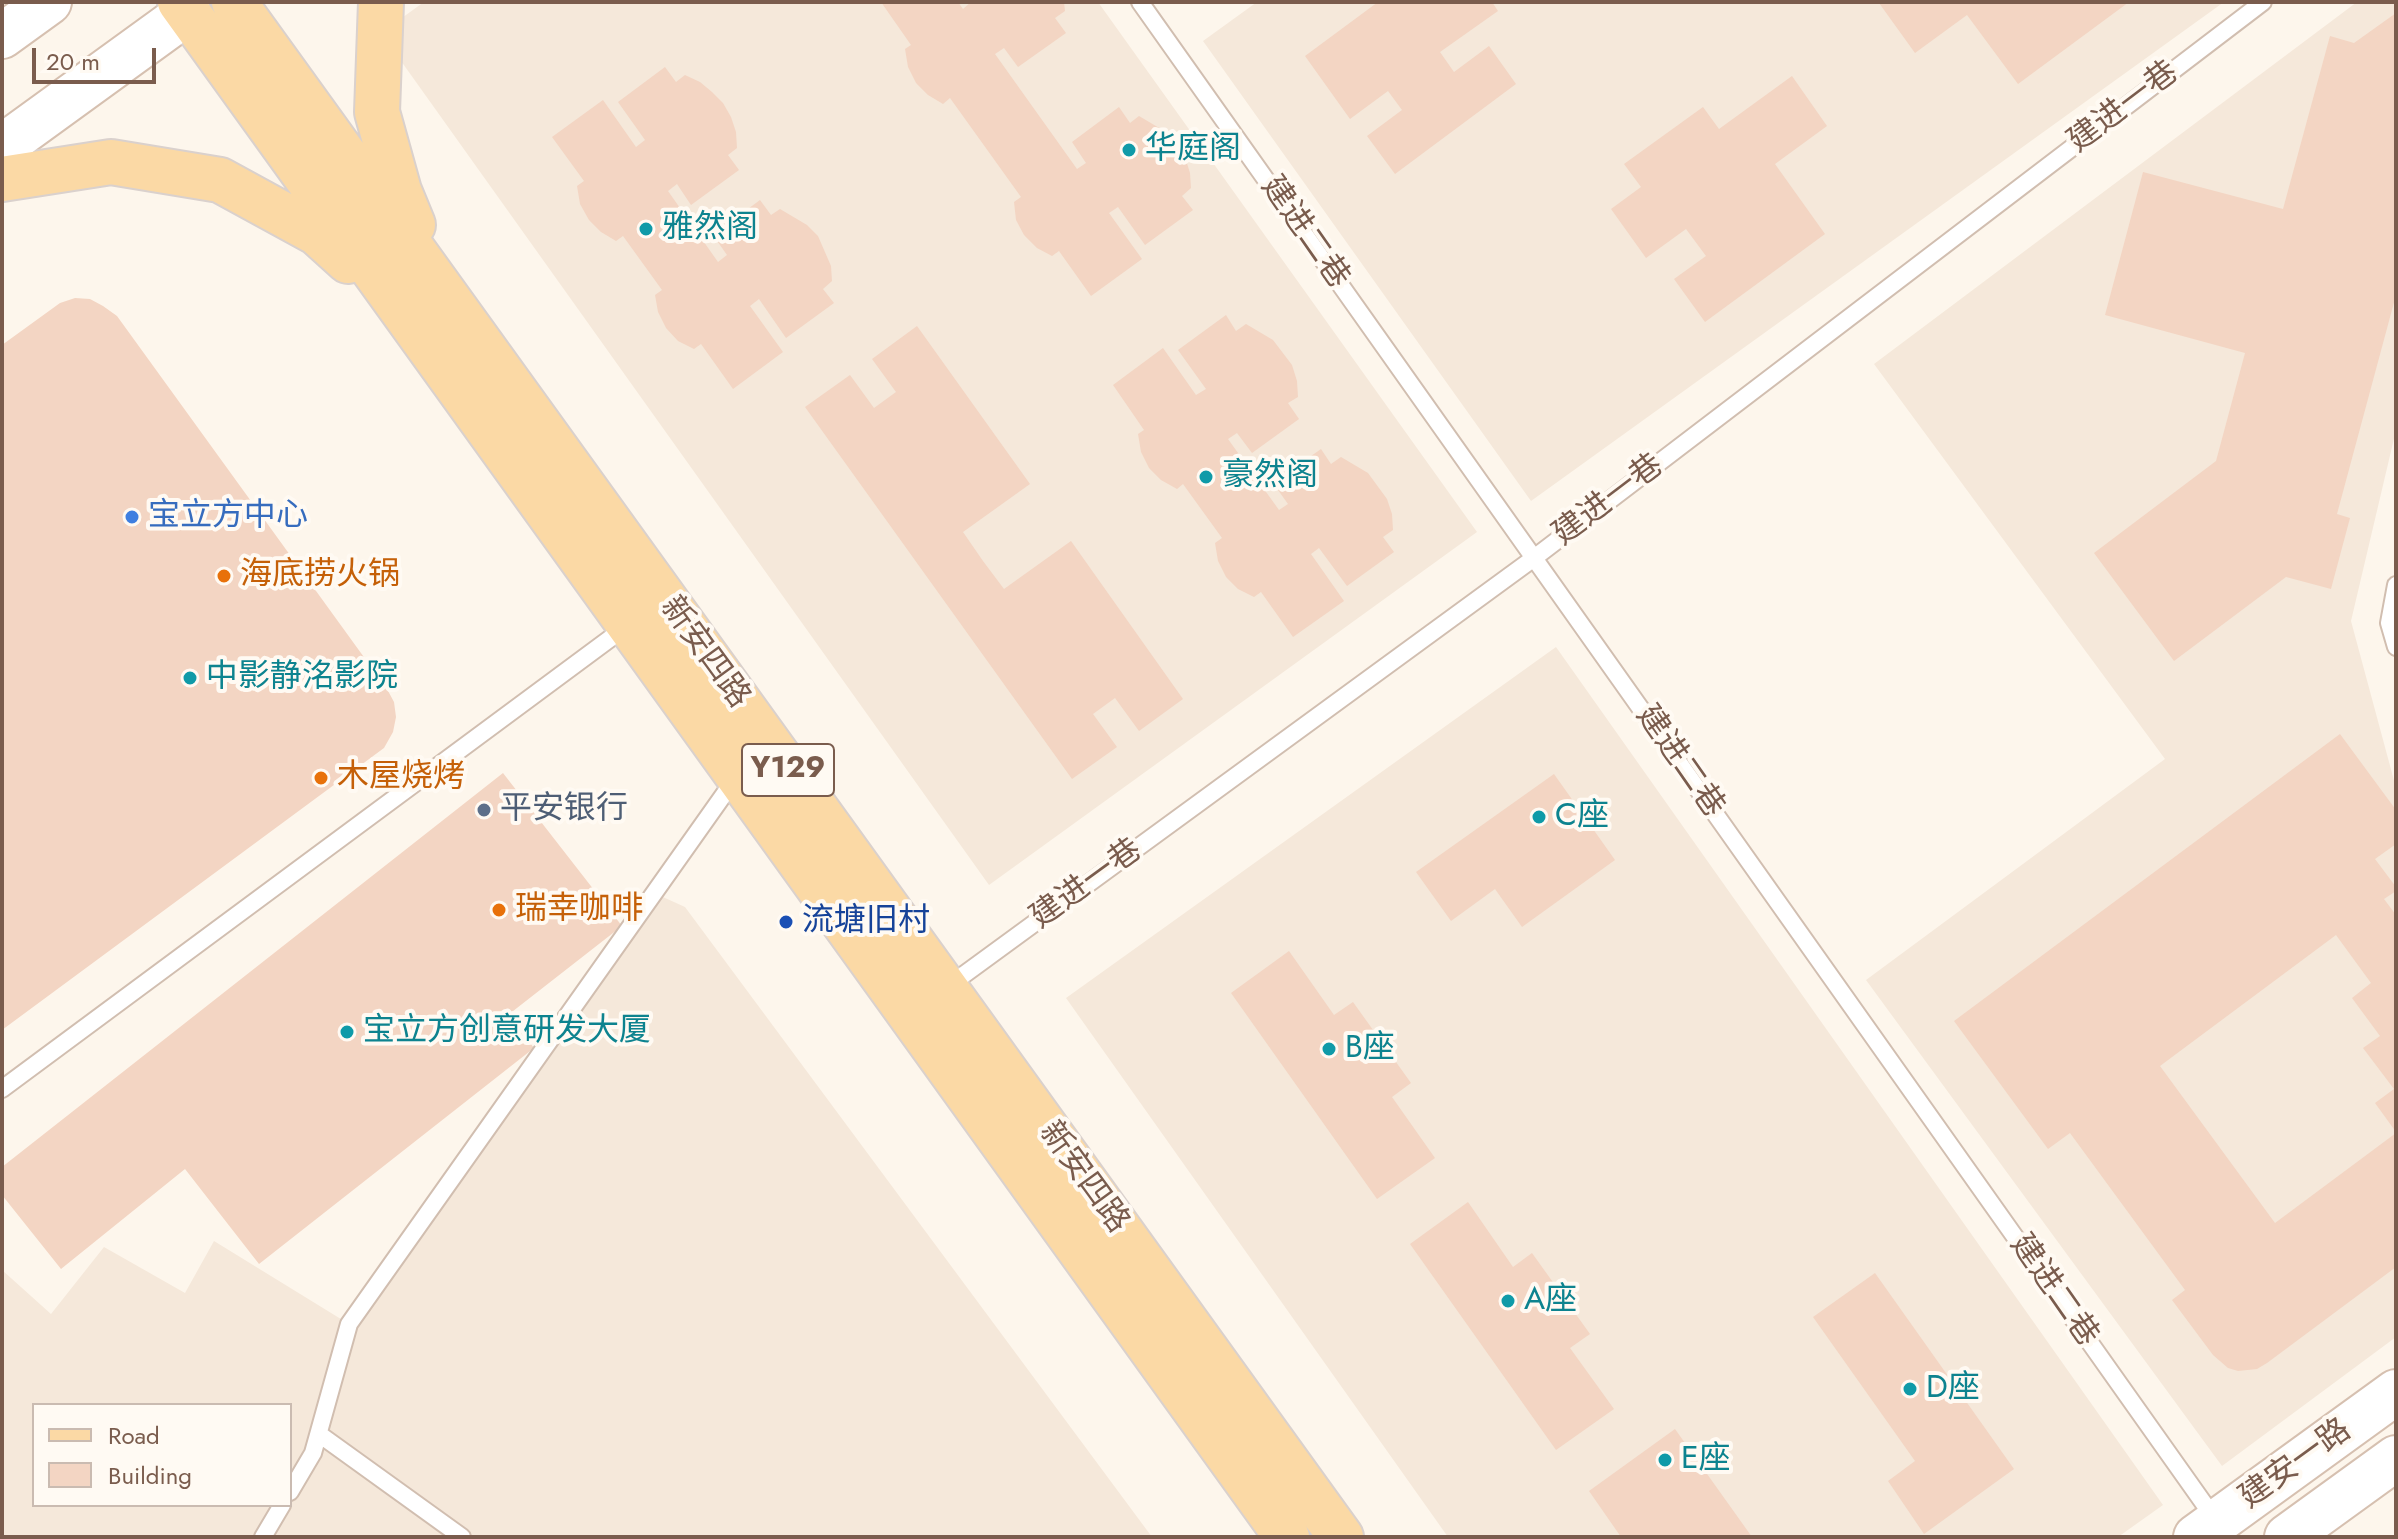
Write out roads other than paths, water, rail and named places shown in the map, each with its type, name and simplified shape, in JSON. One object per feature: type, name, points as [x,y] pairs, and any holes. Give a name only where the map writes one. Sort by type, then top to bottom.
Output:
[{"type":"main road","points":[[2,36],[49,2]]},
{"type":"main road","name":"新安四路","points":[[234,2],[1341,1537]]},
{"type":"main road","points":[[381,2],[377,112],[399,191],[439,286]]},
{"type":"main road","points":[[2,147],[190,5]]},
{"type":"main road","name":"新安四路","points":[[190,5],[403,311],[1287,1537]]},
{"type":"main road","points":[[2,179],[111,162],[220,180],[317,233],[403,311]]},
{"type":"main road","name":"建安一路","points":[[2207,1530],[2396,1392]]},
{"type":"main road","name":"建安一路","points":[[2287,1537],[2396,1458]]},
{"type":"lane","name":"建进二巷","points":[[1140,2],[1534,558],[2207,1530]]},
{"type":"lane","name":"建进一巷","points":[[946,988],[1534,558],[2263,2]]},
{"type":"lane","points":[[2396,585],[2389,623],[2396,647]]},
{"type":"lane","points":[[2,1089],[629,625]]},
{"type":"lane","points":[[292,1489],[313,1453],[349,1324],[737,776]]},
{"type":"lane","points":[[319,1434],[462,1537]]},
{"type":"lane","points":[[263,1537],[281,1507]]},
{"type":"place","name":"华庭阁","points":[[1129,150]]},
{"type":"place","name":"雅然阁","points":[[646,229]]},
{"type":"place","name":"豪然阁","points":[[1206,477]]},
{"type":"place","name":"宝立方中心","points":[[132,517]]},
{"type":"place","name":"海底捞火锅","points":[[224,576]]},
{"type":"place","name":"中影静洺影院","points":[[190,678]]},
{"type":"place","name":"木屋烧烤","points":[[321,778]]},
{"type":"place","name":"平安银行","points":[[484,810]]},
{"type":"place","name":"C座","points":[[1539,817]]},
{"type":"place","name":"瑞幸咖啡","points":[[499,910]]},
{"type":"place","name":"流塘旧村","points":[[786,922]]},
{"type":"place","name":"宝立方创意研发大厦","points":[[347,1032]]},
{"type":"place","name":"B座","points":[[1329,1049]]},
{"type":"place","name":"A座","points":[[1508,1301]]},
{"type":"place","name":"D座","points":[[1910,1389]]},
{"type":"place","name":"E座","points":[[1665,1460]]}]
